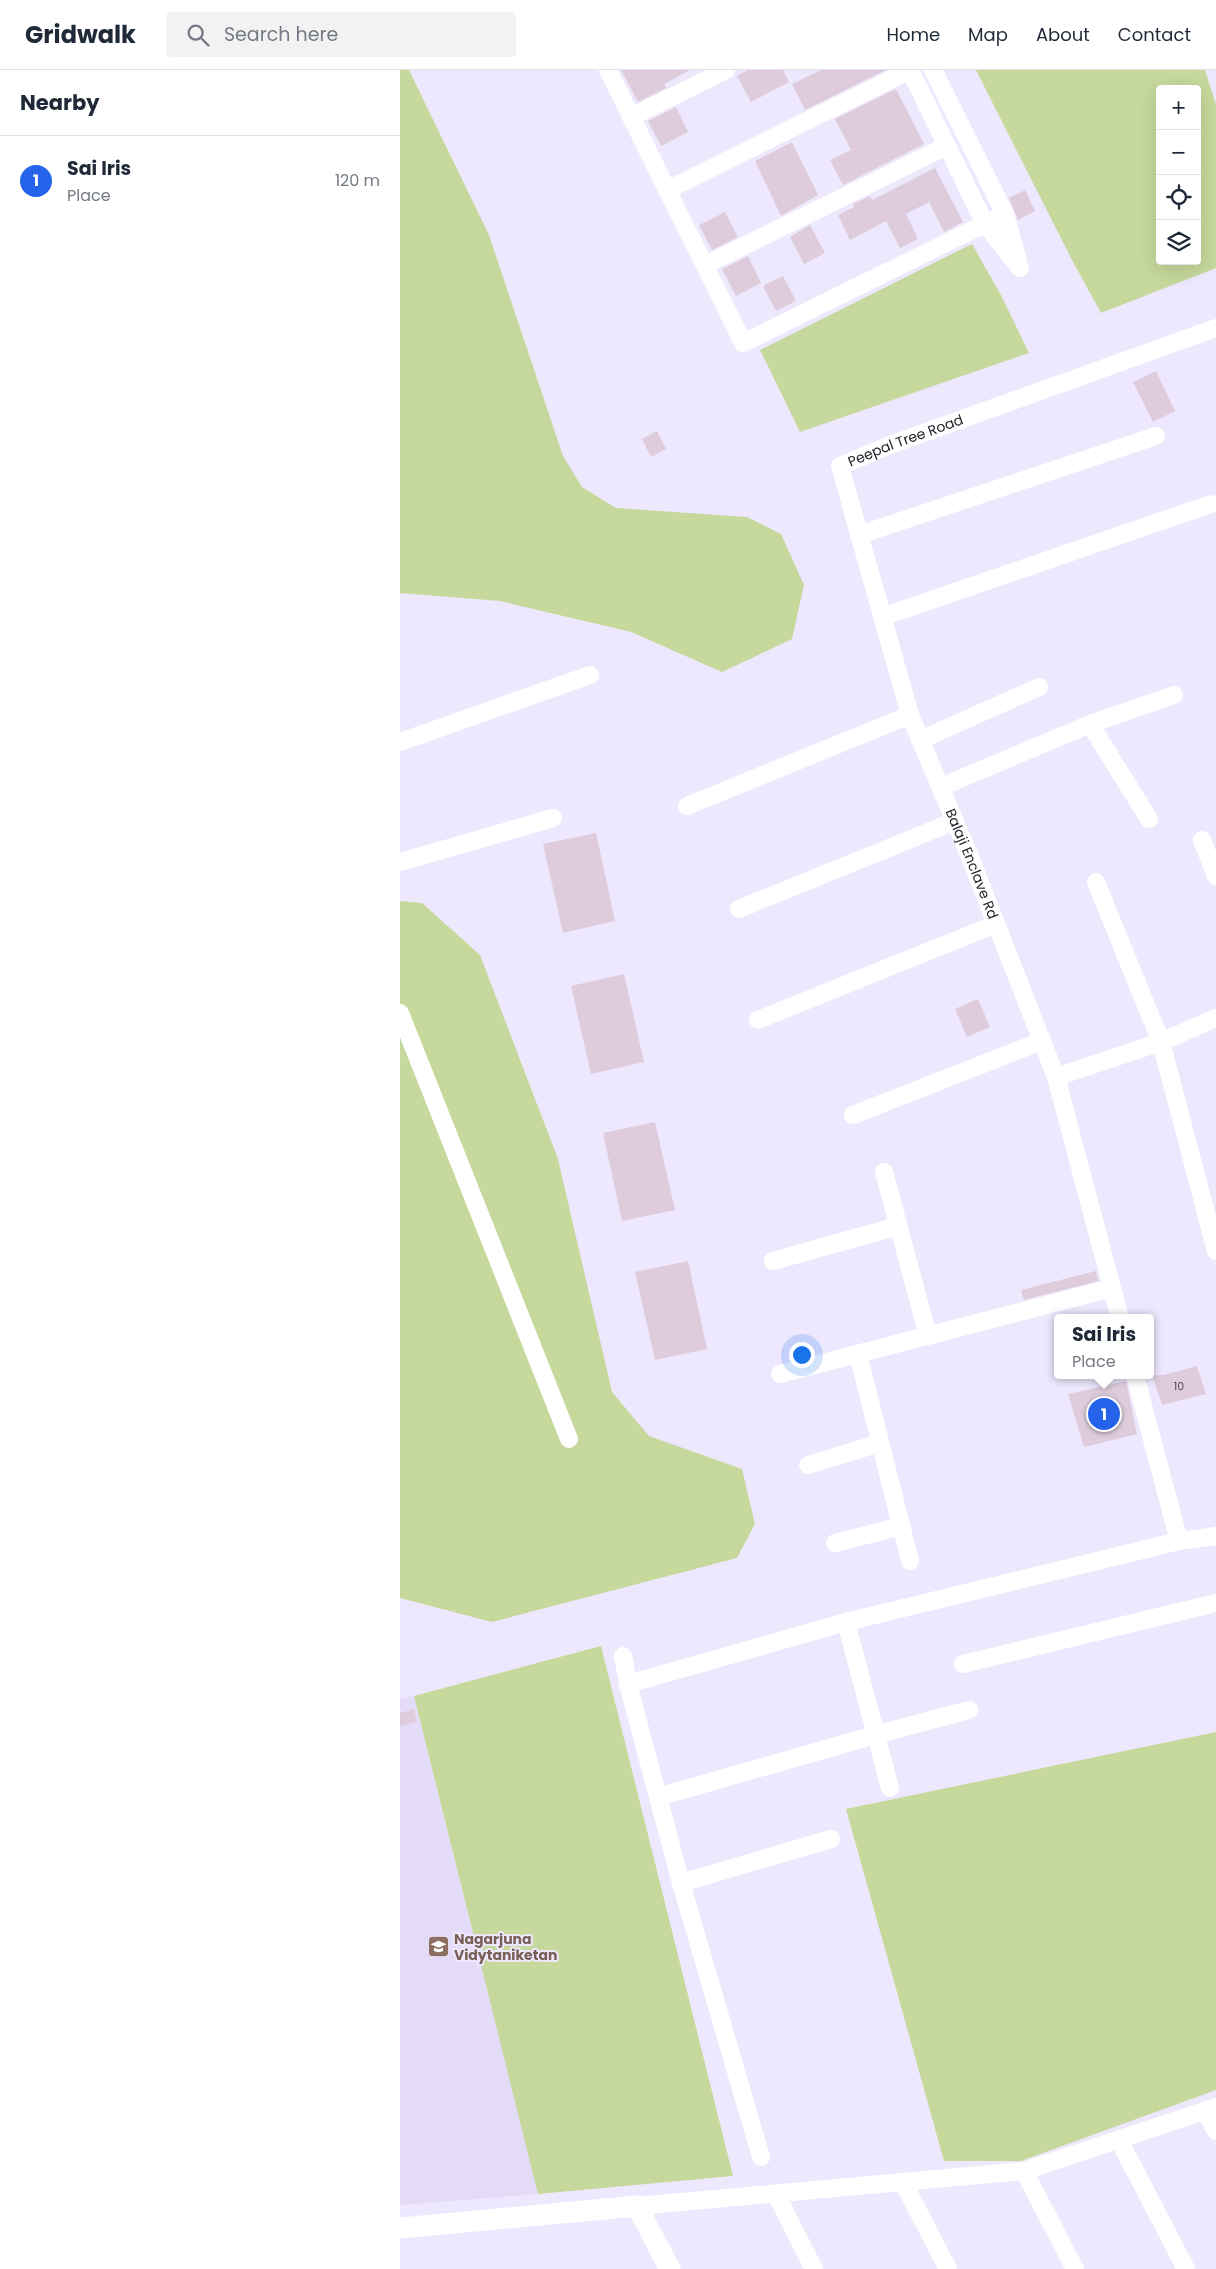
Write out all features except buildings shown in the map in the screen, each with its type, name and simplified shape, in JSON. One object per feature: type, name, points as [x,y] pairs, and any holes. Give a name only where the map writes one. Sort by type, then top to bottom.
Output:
[{"type":"main road","points":[[400,2228],[637,2206],[670,2269]]},
{"type":"street","points":[[608,70],[743,343],[1005,214]]},
{"type":"street","points":[[631,117],[726,70]]},
{"type":"street","points":[[667,190],[910,70],[986,224],[1020,268],[1005,214],[933,70]]},
{"type":"street","points":[[705,265],[947,146]]},
{"type":"street","name":"Peepal Tree Road","points":[[910,716],[840,466],[890,445],[1216,328]]},
{"type":"street","points":[[859,535],[1156,436]]},
{"type":"street","points":[[882,617],[1211,504]]},
{"type":"street","points":[[400,742],[590,675]]},
{"type":"street","points":[[920,740],[1039,687]]},
{"type":"street","points":[[940,787],[1090,724],[1174,695]]},
{"type":"street","points":[[687,806],[910,716]]},
{"type":"street","name":"Balaji Enclave Rd","points":[[910,716],[955,821],[1056,1077],[1119,1314]]},
{"type":"street","points":[[1090,724],[1149,819]]},
{"type":"street","points":[[400,862],[553,818]]},
{"type":"street","points":[[739,909],[955,821]]},
{"type":"street","points":[[1202,840],[1216,876]]},
{"type":"street","points":[[1096,882],[1161,1042],[1216,1251]]},
{"type":"street","points":[[758,1020],[996,924]]},
{"type":"street","points":[[400,1013],[569,1439]]},
{"type":"street","points":[[1056,1077],[1161,1042],[1216,1018]]},
{"type":"street","points":[[852,1115],[1042,1041]]},
{"type":"street","points":[[884,1172],[928,1336]]},
{"type":"street","points":[[773,1261],[898,1226]]},
{"type":"street","points":[[780,1374],[1112,1288]]},
{"type":"street","points":[[858,1354],[910,1561]]},
{"type":"street","points":[[1136,1379],[1179,1541]]},
{"type":"street","points":[[808,1465],[880,1443]]},
{"type":"street","points":[[835,1543],[902,1526]]},
{"type":"street","points":[[628,1684],[846,1622],[1179,1541],[1216,1536]]},
{"type":"street","points":[[963,1664],[1216,1603]]},
{"type":"street","points":[[846,1622],[890,1788]]},
{"type":"street","points":[[622,1656],[681,1883],[761,2156]]},
{"type":"street","points":[[658,1797],[969,1710]]},
{"type":"street","points":[[681,1883],[831,1839]]},
{"type":"street","points":[[637,2206],[1024,2171],[1211,2109],[1216,2131]]},
{"type":"street","points":[[1119,2140],[1186,2269]]},
{"type":"street","points":[[1024,2171],[1075,2269]]},
{"type":"street","points":[[903,2182],[948,2269]]},
{"type":"street","points":[[776,2194],[814,2269]]},
{"type":"shaded area","name":"Nagarjuna Vidytaniketan","points":[[414,1696],[538,2194],[400,2205],[400,1699]]},
{"type":"green space","points":[[400,70],[409,70],[489,235],[563,456],[582,487],[616,508],[747,517],[781,534],[804,585],[792,639],[722,672],[631,632],[500,601],[400,593]]},
{"type":"green space","points":[[976,70],[1205,70],[1216,105],[1216,268],[1101,313],[1072,260]]},
{"type":"green space","points":[[972,244],[1001,295],[1029,353],[800,432],[760,350]]},
{"type":"green space","points":[[400,901],[422,903],[480,955],[558,1159],[612,1392],[649,1436],[742,1469],[755,1524],[737,1558],[492,1622],[400,1598]]},
{"type":"green space","points":[[601,1646],[733,2176],[538,2194],[414,1696]]},
{"type":"green space","points":[[1216,1732],[1216,2090],[1021,2161],[944,2161],[846,1809]]},
{"type":"place","name":"Sai Iris","points":[[1104,1414]]},
{"type":"place","name":"Nagarjuna Vidytaniketan","points":[[438,1947]]}]
